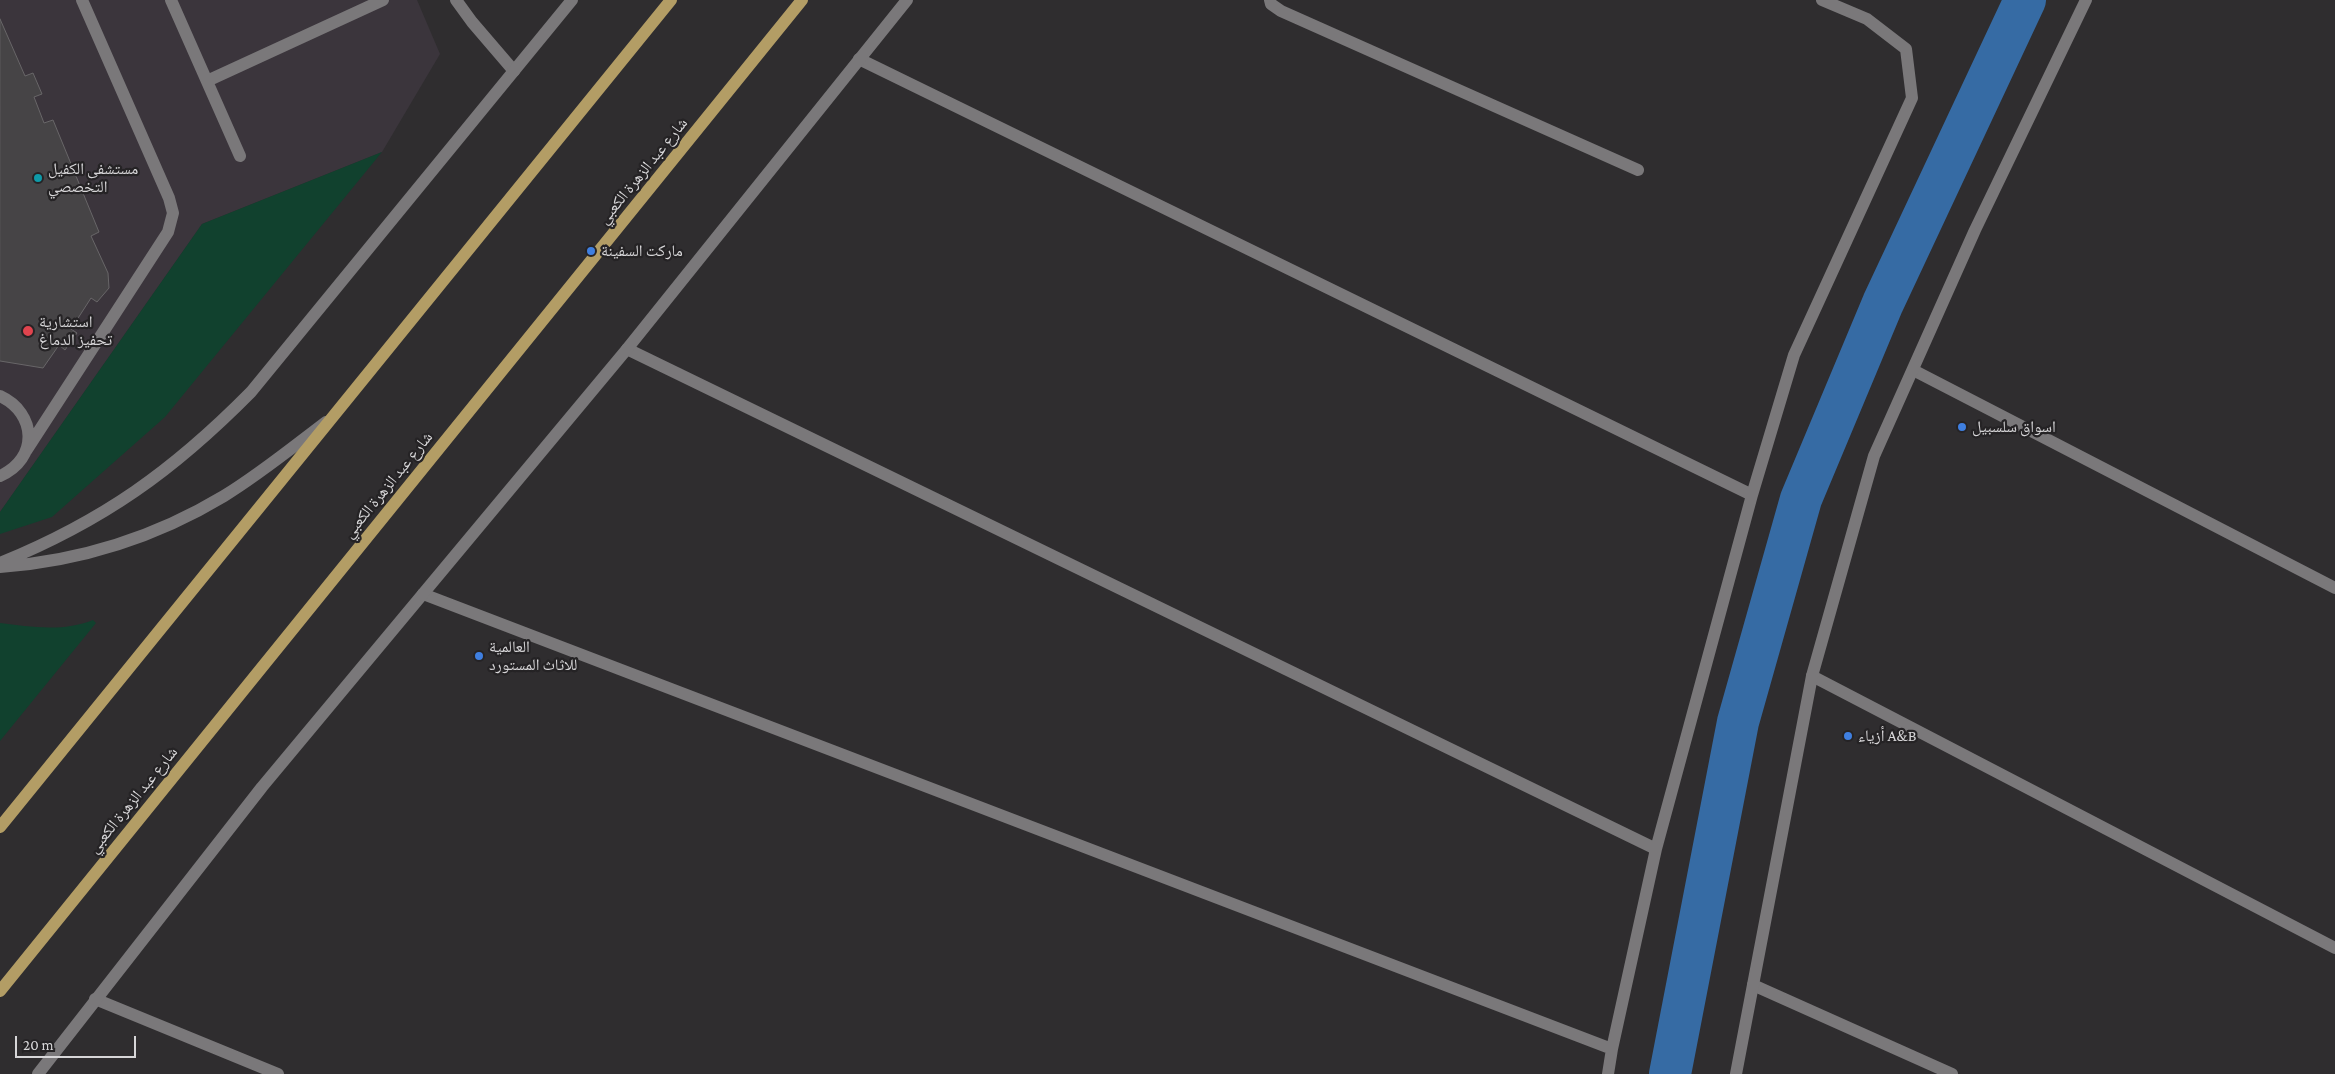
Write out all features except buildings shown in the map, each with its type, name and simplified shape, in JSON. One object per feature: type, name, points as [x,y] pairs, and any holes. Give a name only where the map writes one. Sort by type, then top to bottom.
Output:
[{"type":"main road","points":[[0,827],[671,0]]},
{"type":"main road","name":"شارع عبد الزهرة الكعبي","points":[[0,991],[802,0]]},
{"type":"street","points":[[0,476],[14,468],[26,451],[168,232],[173,213],[169,198],[82,0]]},
{"type":"street","points":[[171,0],[240,156]]},
{"type":"street","points":[[207,81],[382,0]]},
{"type":"street","points":[[456,0],[472,22],[514,71]]},
{"type":"street","points":[[0,563],[38,547],[119,504],[151,482],[211,433],[251,392],[572,0]]},
{"type":"street","points":[[38,1074],[262,787],[627,349],[907,0]]},
{"type":"street","points":[[1270,0],[1271,4],[1281,11],[1638,170]]},
{"type":"street","points":[[1608,1074],[1656,849],[1752,495],[1794,356],[1912,98],[1906,49],[1867,19],[1822,0]]},
{"type":"street","points":[[1736,1074],[1812,676],[1874,456],[1975,230],[2086,0]]},
{"type":"street","points":[[859,59],[1752,495]]},
{"type":"street","points":[[627,349],[1656,849]]},
{"type":"street","points":[[1913,370],[2335,588]]},
{"type":"street","points":[[0,396],[13,403],[25,419],[29,435],[26,451]]},
{"type":"street","points":[[0,567],[44,562],[79,555],[130,540],[179,520],[224,496],[275,461],[334,416]]},
{"type":"street","points":[[423,594],[1612,1049]]},
{"type":"street","points":[[1812,676],[2335,948]]},
{"type":"street","points":[[1753,985],[1952,1074]]},
{"type":"street","points":[[95,999],[278,1074]]},
{"type":"shaded area","points":[[0,0],[417,0],[440,54],[382,152],[202,224],[0,512]]},
{"type":"green space","points":[[382,152],[165,417],[52,517],[0,534],[0,512],[202,224]]},
{"type":"green space","points":[[93,620],[96,623],[0,741],[0,623],[35,627],[59,627],[82,624]]},
{"type":"waterway","points":[[1670,1074],[1738,722],[1801,499],[1883,303],[2025,0]]},
{"type":"place","name":"مستشفى الكفيل التخصصي","points":[[38,178]]},
{"type":"place","name":"ماركت السفينة","points":[[591,251]]},
{"type":"place","name":"استشارية تحفيز الدماغ","points":[[28,331]]},
{"type":"place","name":"اسواق سلسبيل","points":[[1962,427]]},
{"type":"place","name":"العالمية للاثاث المستورد","points":[[479,656]]},
{"type":"place","name":"أزياء A&B","points":[[1848,736]]}]
